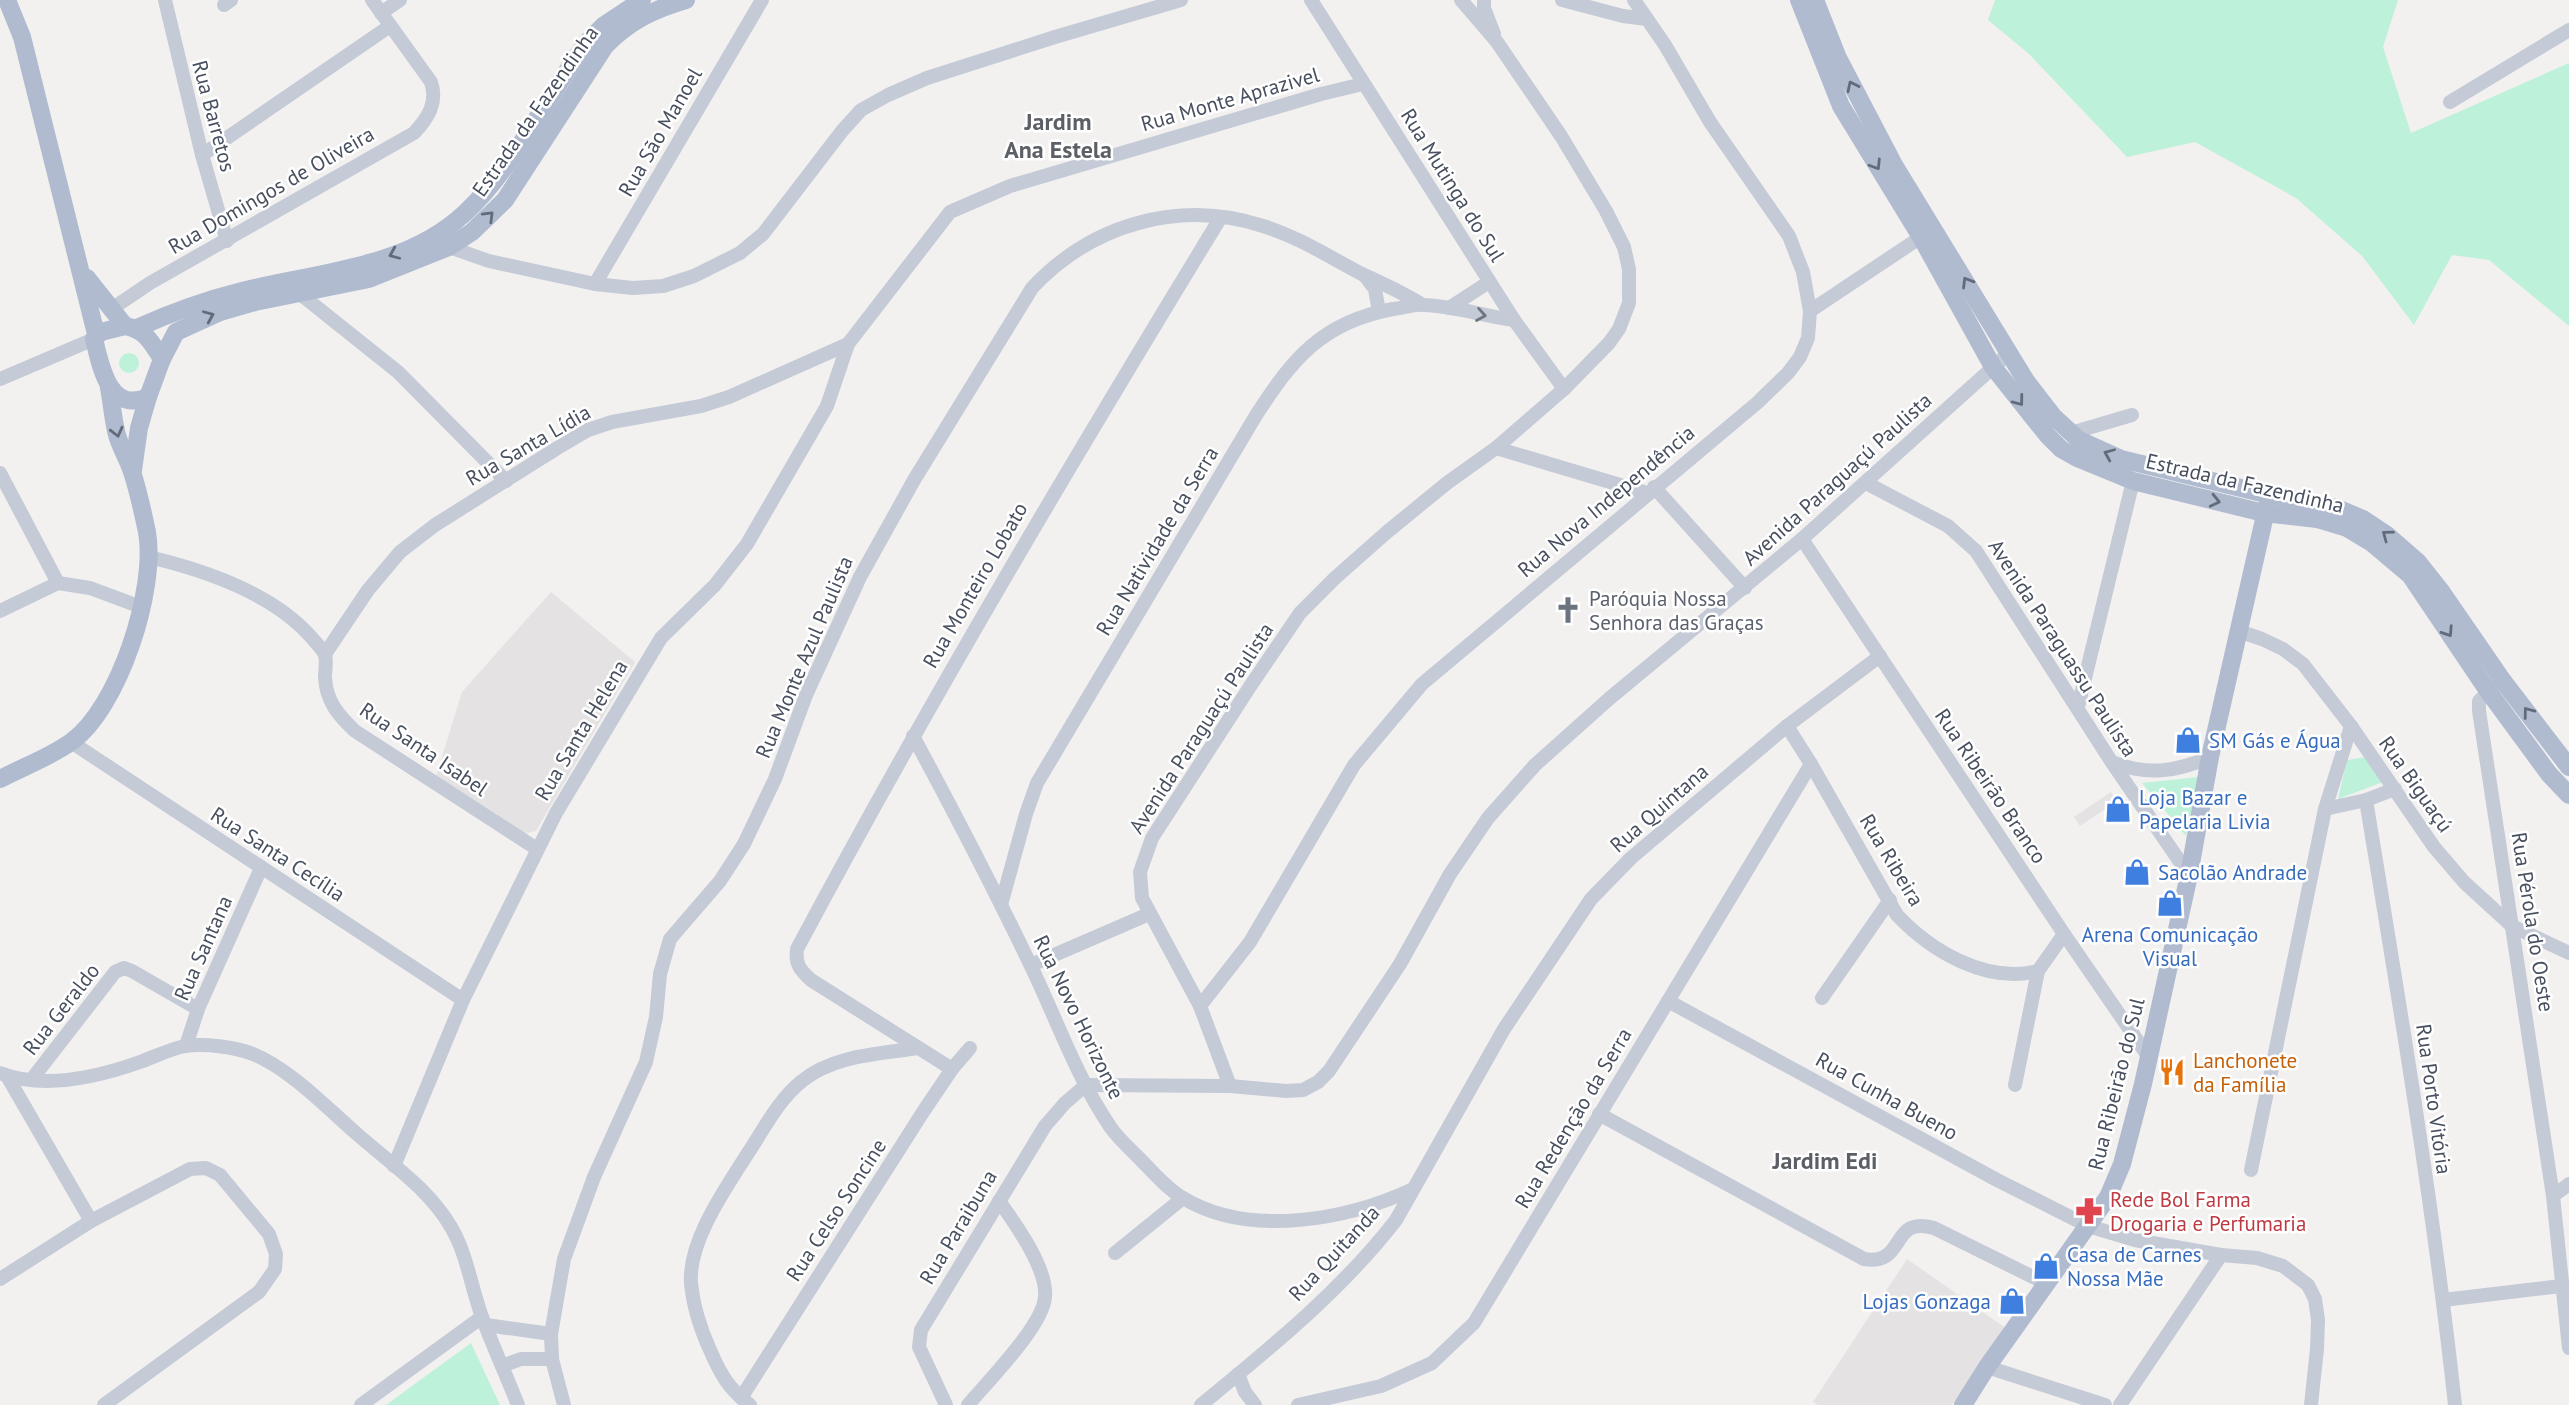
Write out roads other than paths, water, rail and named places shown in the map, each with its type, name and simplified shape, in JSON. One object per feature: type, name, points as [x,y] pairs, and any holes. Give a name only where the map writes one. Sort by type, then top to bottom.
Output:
[{"type":"main road","points":[[0,779],[71,742],[100,711],[118,678],[141,607],[149,557],[147,534],[132,473],[116,433],[109,388],[82,272],[22,37],[7,0]]},
{"type":"main road","name":"Estrada da Fazendinha","points":[[131,327],[217,297],[379,260],[428,239],[463,215],[494,181],[588,41],[603,26],[642,0]]},
{"type":"main road","name":"Estrada da Fazendinha","points":[[162,359],[176,332],[236,306],[369,279],[449,247],[485,221],[505,200],[584,74],[613,38],[638,19],[686,0]]},
{"type":"main road","name":"Estrada da Fazendinha","points":[[1799,0],[1841,106],[1922,237],[1993,367],[2061,449],[2133,481],[2264,513],[2317,519],[2347,528],[2372,543],[2410,575],[2496,686],[2569,767]]},
{"type":"main road","name":"Estrada da Fazendinha","points":[[1815,0],[1855,95],[1895,165],[2026,381],[2053,416],[2087,444],[2121,459],[2270,495],[2337,508],[2363,519],[2387,535],[2418,562],[2433,581],[2549,774],[2569,795]]},
{"type":"main road","points":[[428,239],[438,240],[449,247]]},
{"type":"main road","points":[[82,272],[110,310],[147,336],[162,359],[138,428],[132,473]]},
{"type":"main road","points":[[95,337],[131,327]]},
{"type":"main road","points":[[109,388],[121,398],[131,401],[148,397]]},
{"type":"main road","name":"Rua Ribeirão do Sul","points":[[1963,1405],[2108,1197],[2122,1164],[2189,875],[2210,757],[2270,495]]},
{"type":"street","name":"Rua Barretos","points":[[165,0],[202,155],[227,241]]},
{"type":"street","points":[[202,155],[390,26],[372,0]]},
{"type":"street","points":[[381,13],[400,0]]},
{"type":"street","name":"Rua São Manoel","points":[[595,285],[762,0]]},
{"type":"street","points":[[449,247],[489,261],[595,285],[633,288],[663,286],[694,276],[740,253],[771,225],[842,131],[861,110],[888,94],[984,59],[1181,0]]},
{"type":"street","name":"Rua Mutinga do Sul","points":[[1311,0],[1464,238],[1489,282],[1564,389]]},
{"type":"street","name":"Avenida Paraguaçú Paulista","points":[[1461,0],[1497,42],[1561,136],[1599,199],[1624,247],[1629,269],[1629,303],[1619,329],[1597,358],[1496,449],[1447,483],[1387,533],[1335,578],[1300,614],[1243,696],[1152,838],[1140,872],[1142,898],[1200,1006],[1230,1086],[1286,1091],[1303,1090],[1318,1082],[1329,1071],[1400,964],[1450,874],[1500,803],[1535,765],[1802,539],[2009,353]]},
{"type":"street","name":"Avenida Paraguaçú Paulista","points":[[1484,0],[1484,8],[1497,42]]},
{"type":"street","points":[[1562,0],[1623,16],[1647,19]]},
{"type":"street","points":[[1612,11],[1626,0]]},
{"type":"street","name":"Rua Nova Independência","points":[[1200,1006],[1250,942],[1354,765],[1406,700],[1788,373],[1800,357],[1808,338],[1810,311],[1803,272],[1789,236],[1710,122],[1665,45],[1634,0]]},
{"type":"street","name":"Rua Domingos de Oliveira","points":[[110,310],[140,289],[414,133],[430,112],[434,93],[425,73],[390,26]]},
{"type":"street","points":[[2450,102],[2569,30]]},
{"type":"street","name":"Rua Monte Aprazivel","points":[[848,344],[950,212],[1010,186],[1363,83]]},
{"type":"street","name":"Rua Monte Azul Paulista","points":[[564,1405],[552,1359],[551,1334],[564,1259],[594,1177],[646,1062],[656,1017],[660,974],[670,939],[720,881],[744,844],[775,779],[806,695],[860,577],[939,438],[1032,288],[1046,273],[1100,237],[1129,225],[1183,214],[1221,216],[1263,226],[1335,258],[1422,304]]},
{"type":"street","name":"Rua Monteiro Lobato","points":[[918,1048],[811,980],[801,971],[796,961],[797,949],[870,811],[1062,478],[1221,216]]},
{"type":"street","points":[[1810,311],[1922,237]]},
{"type":"street","points":[[1364,274],[1375,289],[1379,312]]},
{"type":"street","points":[[1449,307],[1489,282]]},
{"type":"street","points":[[299,293],[398,372],[506,481]]},
{"type":"street","name":"Rua Natividade da Serra","points":[[1001,905],[1037,783],[1268,396],[1294,361],[1314,342],[1345,324],[1379,312],[1422,304],[1514,320]]},
{"type":"street","points":[[0,379],[95,337]]},
{"type":"street","name":"Rua Santa Lídia","points":[[325,654],[368,590],[400,552],[427,530],[588,430],[612,422],[701,406],[729,397],[848,344]]},
{"type":"street","name":"Rua Santa Helena","points":[[394,1166],[463,1000],[537,849],[583,766],[661,638],[715,585],[747,544],[827,406],[848,344]]},
{"type":"street","points":[[2071,433],[2132,415]]},
{"type":"street","points":[[1496,449],[1650,490],[1745,588]]},
{"type":"street","points":[[0,473],[58,583]]},
{"type":"street","points":[[2078,707],[2133,481]]},
{"type":"street","name":"Avenida Paraguassu Paulista","points":[[1866,483],[1948,526],[1976,551],[2111,761],[2189,875]]},
{"type":"street","name":"Rua Ribeirão Branco","points":[[1802,539],[2148,1056]]},
{"type":"street","points":[[149,557],[192,568],[259,598],[306,632],[325,654]]},
{"type":"street","points":[[0,611],[58,583],[90,588],[141,607]]},
{"type":"street","name":"Rua Biguaçú","points":[[2238,631],[2283,649],[2303,664],[2351,726],[2434,847],[2464,882],[2512,926],[2569,954]]},
{"type":"street","name":"Rua Santa Isabel","points":[[325,654],[326,687],[330,702],[340,717],[355,731],[537,849]]},
{"type":"street","name":"Rua Quintana","points":[[1504,1029],[1578,916],[1606,881],[1787,726],[1880,656]]},
{"type":"street","name":"Rua Pérola do Oeste","points":[[2496,686],[2479,701],[2479,710],[2553,1196],[2569,1348]]},
{"type":"street","name":"Rua Ribeira","points":[[1787,726],[1897,915],[1914,932],[1963,962],[2015,975],[2038,971]]},
{"type":"street","points":[[2251,1170],[2325,809],[2351,726]]},
{"type":"street","name":"Rua Novo Horizonte","points":[[913,736],[1031,965],[1086,1085],[1112,1130],[1151,1171],[1183,1198],[1238,1218],[1268,1222],[1350,1212],[1384,1202],[1413,1189]]},
{"type":"street","name":"Rua Santa Cecília","points":[[71,742],[463,1000]]},
{"type":"street","points":[[2111,761],[2132,769],[2153,772],[2210,757]]},
{"type":"street","name":"Rua Redenção da Serra","points":[[1298,1405],[1381,1386],[1432,1363],[1460,1338],[1491,1298],[1811,764]]},
{"type":"street","points":[[2325,809],[2366,800],[2395,789]]},
{"type":"street","name":"Rua Porto Vitória","points":[[2366,800],[2402,1021],[2443,1300],[2455,1405]]},
{"type":"street","name":"Rua Santana","points":[[186,1046],[198,1009],[261,868]]},
{"type":"street","points":[[1822,998],[1890,900]]},
{"type":"street","points":[[1031,965],[1149,914]]},
{"type":"street","points":[[2015,1085],[2038,971],[2064,934]]},
{"type":"street","name":"Rua Geraldo","points":[[32,1079],[114,972],[124,968],[132,971],[198,1009]]},
{"type":"street","name":"Rua Cunha Bueno","points":[[1668,1001],[1997,1180],[2088,1226],[2135,1240],[2221,1255],[2257,1258],[2283,1266],[2308,1285],[2315,1298],[2318,1320],[2317,1349],[2311,1405]]},
{"type":"street","name":"Rua Quitanda","points":[[1201,1405],[1325,1298],[1358,1265],[1396,1220],[1504,1029]]},
{"type":"street","points":[[3,1074],[32,1079],[89,1077],[186,1046],[233,1049],[267,1061],[297,1083],[422,1191],[452,1228],[484,1321],[518,1405]]},
{"type":"street","points":[[745,1402],[723,1378],[705,1338],[691,1282],[694,1256],[703,1233],[771,1117],[802,1081],[834,1063],[918,1048],[952,1069]]},
{"type":"street","name":"Rua Celso Soncine","points":[[745,1402],[952,1069],[970,1048]]},
{"type":"street","points":[[3,1074],[91,1221]]},
{"type":"street","points":[[1086,1085],[1230,1086]]},
{"type":"street","name":"Rua Paraibuna","points":[[946,1405],[922,1358],[918,1338],[925,1321],[1045,1126],[1086,1085]]},
{"type":"street","points":[[1599,1114],[1864,1259],[1875,1261],[1886,1257],[1908,1228],[1920,1224],[1934,1228],[2047,1284]]},
{"type":"street","points":[[0,1279],[91,1221],[190,1169],[206,1168],[228,1182],[270,1234],[276,1254],[275,1269],[259,1292],[104,1405]]},
{"type":"street","points":[[2553,1196],[2569,1184]]},
{"type":"street","points":[[1115,1253],[1183,1198]]},
{"type":"street","points":[[968,1405],[1025,1337],[1040,1315],[1045,1295],[1045,1285],[1028,1245],[999,1201]]},
{"type":"street","points":[[2120,1405],[2221,1255]]},
{"type":"street","points":[[2443,1300],[2561,1286]]},
{"type":"street","points":[[361,1405],[484,1321],[551,1334]]},
{"type":"street","points":[[502,1366],[522,1359],[552,1359]]},
{"type":"street","points":[[1987,1367],[2105,1405]]},
{"type":"street","points":[[1238,1374],[1245,1392],[1255,1405]]},
{"type":"place","name":"Paróquia Nossa Senhora das Graças","points":[[1568,610]]},
{"type":"place","name":"SM Gás e Água","points":[[2188,740]]},
{"type":"place","name":"Loja Bazar e Papelaria Livia","points":[[2118,809]]},
{"type":"place","name":"Sacolão Andrade","points":[[2137,872]]},
{"type":"place","name":"Arena Comunicação Visual","points":[[2170,903]]},
{"type":"place","name":"Lanchonete da Família","points":[[2172,1072]]},
{"type":"place","name":"Rede Bol Farma Drogaria e Perfumaria","points":[[2089,1211]]},
{"type":"place","name":"Casa de Carnes Nossa Mãe","points":[[2046,1266]]},
{"type":"place","name":"Lojas Gonzaga","points":[[2012,1301]]},
{"type":"district","name":"Jardim Ana Estela","points":[[1058,135]]},
{"type":"district","name":"Jardim Edi","points":[[1825,1160]]}]
